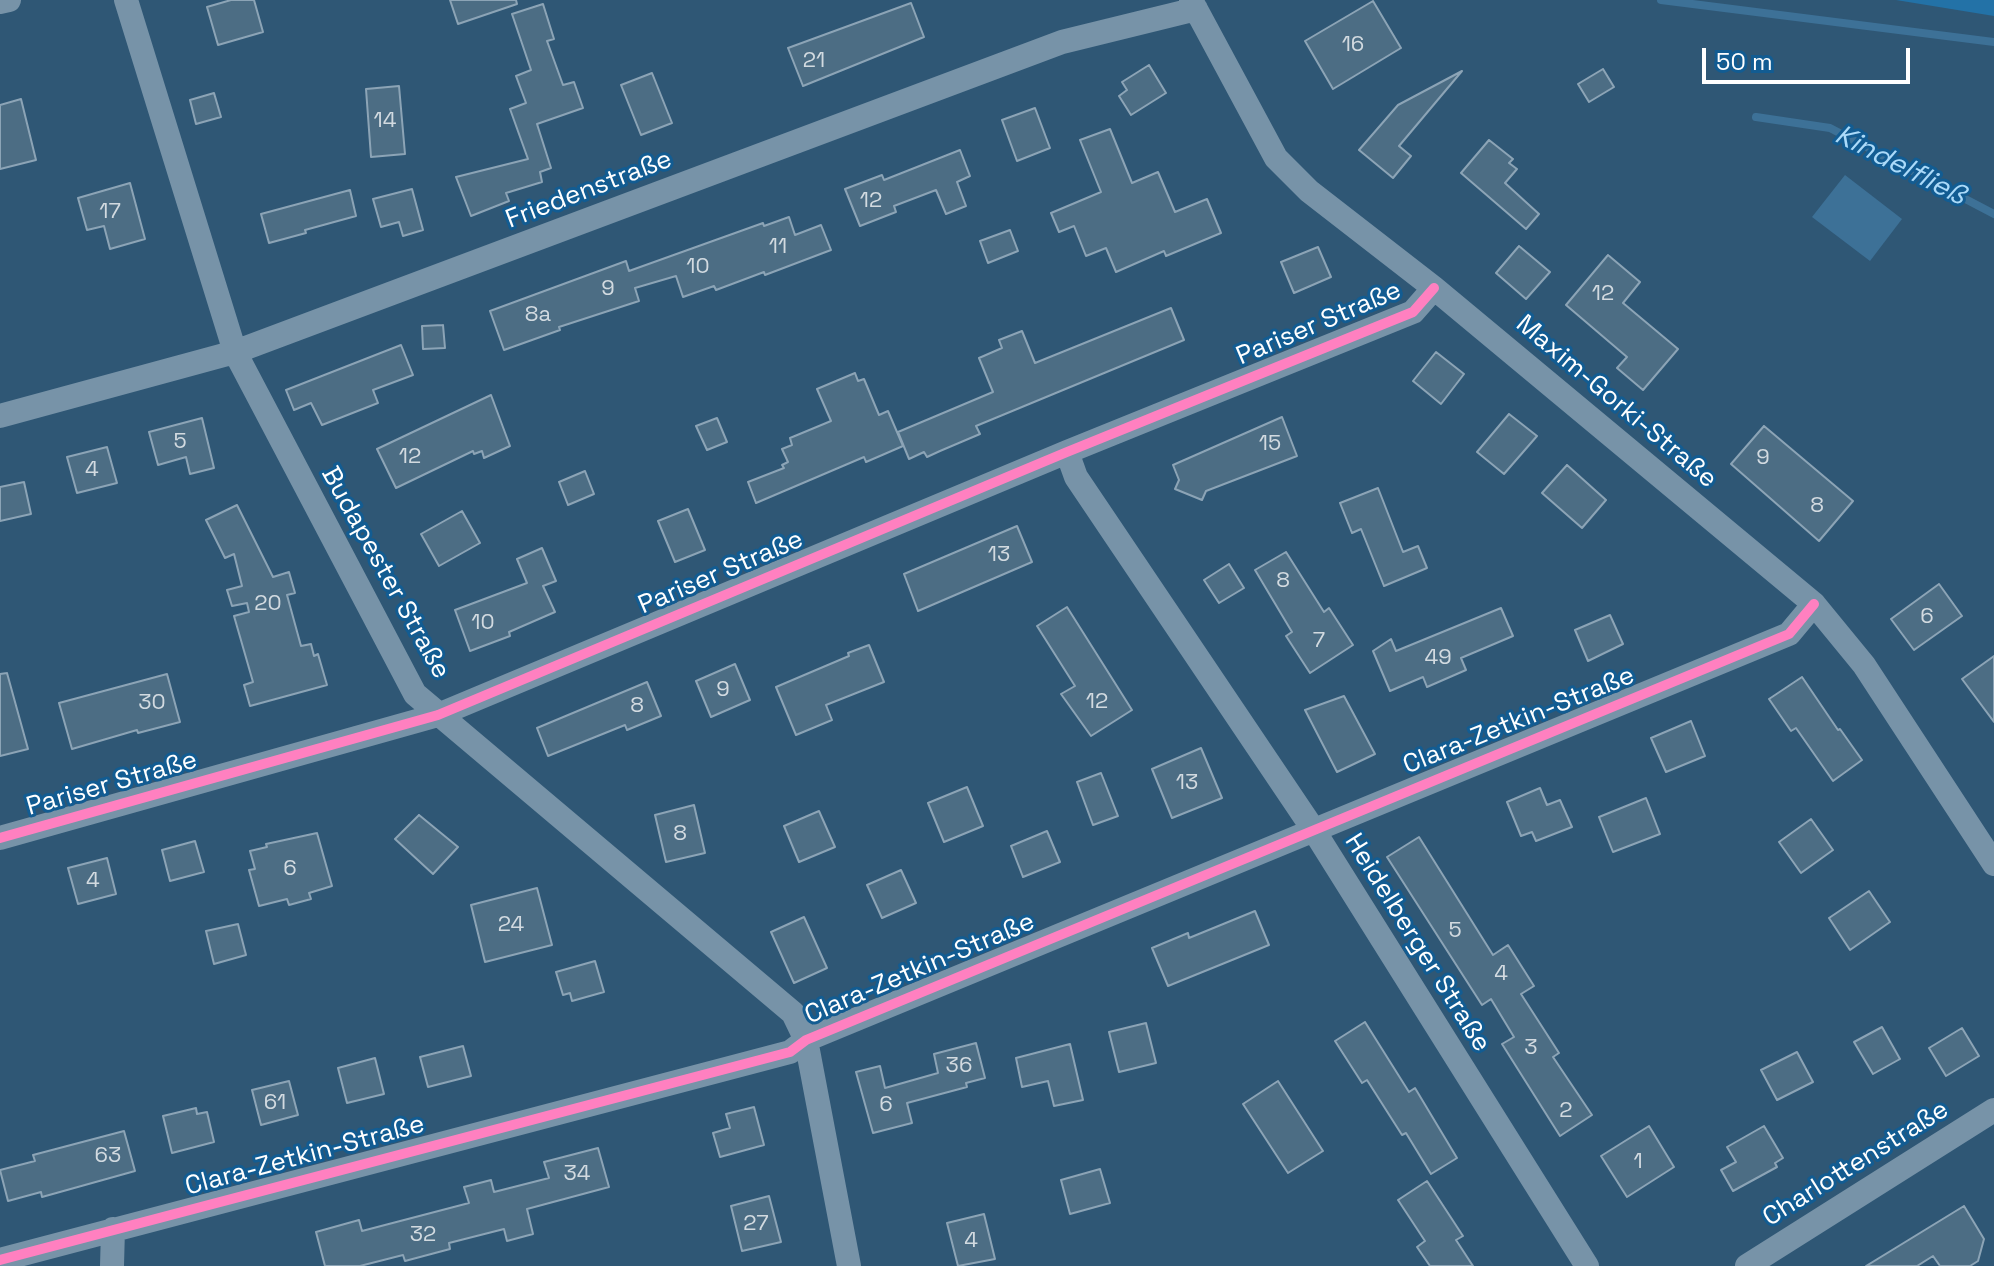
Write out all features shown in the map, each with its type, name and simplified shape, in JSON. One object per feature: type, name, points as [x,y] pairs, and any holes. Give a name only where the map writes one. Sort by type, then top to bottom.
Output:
[{"type":"street","points":[[0,2],[9,0]]},
{"type":"street","name":"Budapester Straße","points":[[126,0],[235,352],[415,694],[793,1013],[806,1040],[849,1266]]},
{"type":"street","name":"Friedenstraße","points":[[0,416],[235,352],[1062,42],[1193,4]]},
{"type":"street","name":"Maxim-Gorki-Straße","points":[[1193,4],[1276,158],[1309,191],[1434,288],[1814,604],[1864,665],[1994,864]]},
{"type":"street","name":"Pariser Straße","points":[[0,838],[438,715],[1067,452],[1413,312],[1434,288]]},
{"type":"street","name":"Heidelberger Straße","points":[[1067,452],[1076,477],[1313,829],[1587,1266]]},
{"type":"street","name":"Clara-Zetkin-Straße","points":[[0,1260],[790,1052],[806,1040],[1789,634],[1814,604]]},
{"type":"street","name":"Charlottenstraße","points":[[1747,1266],[1994,1110]]},
{"type":"street","points":[[112,1266],[113,1229]]},
{"type":"shaded area","points":[[1896,0],[1994,0],[1994,16]]},
{"type":"shaded area","points":[[1845,175],[1902,219],[1870,261],[1812,217]]},
{"type":"building","points":[[231,0],[254,0],[263,32],[218,45],[207,7]]},
{"type":"building","points":[[450,0],[516,0],[517,4],[458,24]]},
{"type":"building","points":[[1373,1],[1401,48],[1333,89],[1305,41]]},
{"type":"building","points":[[911,3],[924,37],[803,86],[788,48]]},
{"type":"building","points":[[543,4],[554,39],[547,41],[563,85],[574,82],[583,108],[537,124],[551,168],[540,172],[542,182],[506,193],[509,201],[471,216],[456,177],[528,159],[510,109],[526,103],[516,76],[531,70],[512,14]]},
{"type":"building","points":[[1149,65],[1166,93],[1131,115],[1119,96],[1127,90],[1122,82]]},
{"type":"building","points":[[1603,69],[1614,87],[1589,102],[1578,84]]},
{"type":"building","points":[[1462,71],[1399,146],[1411,156],[1393,178],[1359,150],[1398,105]]},
{"type":"building","points":[[652,73],[672,123],[641,135],[621,85]]},
{"type":"building","points":[[399,86],[405,154],[371,157],[366,89]]},
{"type":"building","points":[[214,93],[221,117],[196,124],[190,100]]},
{"type":"building","points":[[21,99],[36,160],[0,169],[0,105]]},
{"type":"building","points":[[1035,108],[1050,148],[1017,161],[1002,120]]},
{"type":"building","points":[[1110,129],[1132,183],[1158,172],[1175,212],[1207,199],[1221,233],[1166,256],[1164,251],[1116,272],[1106,248],[1086,256],[1074,226],[1059,232],[1051,213],[1101,192],[1080,140]]},
{"type":"building","points":[[1489,140],[1513,159],[1509,163],[1517,169],[1505,183],[1539,214],[1526,229],[1461,173]]},
{"type":"building","points":[[960,150],[970,176],[957,182],[966,206],[946,214],[936,190],[894,206],[896,212],[860,226],[845,189],[882,175],[884,180]]},
{"type":"building","points":[[130,183],[145,239],[110,249],[104,226],[87,230],[78,198]]},
{"type":"building","points":[[412,189],[423,230],[403,236],[399,222],[381,227],[373,199]]},
{"type":"building","points":[[350,190],[356,216],[269,243],[261,214]]},
{"type":"building","points":[[789,217],[795,235],[821,225],[831,250],[765,275],[764,272],[716,290],[714,286],[683,297],[676,276],[635,288],[639,301],[559,327],[560,330],[504,350],[490,311],[626,261],[629,271],[763,223],[764,226]]},
{"type":"building","points":[[1010,230],[1018,251],[988,263],[980,241]]},
{"type":"building","points":[[1519,246],[1550,272],[1526,299],[1496,273]]},
{"type":"building","points":[[1318,247],[1331,277],[1294,293],[1281,262]]},
{"type":"building","points":[[1608,255],[1640,282],[1623,303],[1678,349],[1643,390],[1617,368],[1627,357],[1566,305]]},
{"type":"building","points":[[1171,308],[1184,340],[976,426],[980,434],[927,457],[924,452],[909,459],[898,432],[993,392],[979,358],[1002,348],[999,340],[1022,331],[1035,363]]},
{"type":"building","points":[[443,325],[445,348],[423,349],[422,326]]},
{"type":"building","points":[[401,345],[413,375],[373,390],[378,403],[322,425],[311,403],[294,410],[286,390]]},
{"type":"building","points":[[1436,352],[1464,374],[1441,404],[1413,381]]},
{"type":"building","points":[[855,373],[858,381],[864,379],[879,415],[888,411],[903,446],[866,462],[864,457],[756,503],[748,482],[784,468],[782,465],[788,462],[782,449],[792,445],[790,438],[831,421],[817,389]]},
{"type":"building","points":[[491,395],[510,446],[484,458],[482,451],[474,454],[473,451],[396,488],[377,449]]},
{"type":"building","points":[[1509,414],[1537,436],[1504,474],[1477,452]]},
{"type":"building","points":[[1282,417],[1297,456],[1206,491],[1202,500],[1175,489],[1179,480],[1173,465]]},
{"type":"building","points":[[202,418],[214,468],[190,474],[186,457],[158,465],[149,432]]},
{"type":"building","points":[[717,418],[727,442],[707,450],[696,426]]},
{"type":"building","points":[[1764,426],[1853,501],[1819,541],[1731,464]]},
{"type":"building","points":[[107,447],[117,483],[77,493],[67,457]]},
{"type":"building","points":[[1567,465],[1606,500],[1582,528],[1542,493]]},
{"type":"building","points":[[585,471],[594,494],[568,505],[559,482]]},
{"type":"building","points":[[24,482],[31,514],[0,521],[0,487]]},
{"type":"building","points":[[1378,488],[1403,552],[1418,546],[1427,568],[1384,586],[1361,529],[1352,533],[1340,503]]},
{"type":"building","points":[[237,505],[273,577],[289,572],[295,593],[287,595],[301,646],[311,644],[314,656],[318,654],[327,685],[250,706],[244,685],[253,682],[234,616],[249,612],[247,603],[232,606],[227,590],[242,586],[234,554],[225,558],[206,520]]},
{"type":"building","points":[[688,509],[705,550],[675,562],[658,521]]},
{"type":"building","points":[[462,511],[480,543],[439,566],[421,534]]},
{"type":"building","points":[[1017,526],[1032,562],[918,611],[904,574]]},
{"type":"building","points":[[542,548],[556,581],[543,586],[555,612],[509,632],[510,636],[470,651],[455,610],[527,583],[517,559]]},
{"type":"building","points":[[1286,552],[1324,612],[1329,608],[1353,645],[1310,673],[1286,636],[1292,632],[1255,570]]},
{"type":"building","points":[[1229,564],[1244,588],[1219,603],[1204,580]]},
{"type":"building","points":[[1939,584],[1962,616],[1914,650],[1891,619]]},
{"type":"building","points":[[1067,607],[1132,710],[1091,736],[1061,694],[1075,686],[1037,626]]},
{"type":"building","points":[[1501,608],[1513,636],[1461,658],[1466,670],[1427,687],[1423,677],[1390,691],[1373,651],[1391,639],[1396,651]]},
{"type":"building","points":[[1610,615],[1623,644],[1588,661],[1575,630]]},
{"type":"building","points":[[869,645],[884,682],[826,705],[832,720],[796,735],[776,687]]},
{"type":"building","points":[[1994,656],[1994,722],[1962,679]]},
{"type":"building","points":[[735,664],[750,700],[711,717],[696,681]]},
{"type":"building","points":[[7,673],[28,749],[0,756],[0,674]]},
{"type":"building","points":[[167,674],[180,722],[138,733],[137,730],[72,749],[59,703]]},
{"type":"building","points":[[1802,677],[1862,760],[1833,781],[1796,728],[1791,731],[1769,699]]},
{"type":"building","points":[[647,682],[661,716],[627,730],[625,725],[548,756],[537,728]]},
{"type":"building","points":[[1344,696],[1375,754],[1337,772],[1305,710]]},
{"type":"building","points":[[1691,721],[1705,756],[1666,772],[1651,738]]},
{"type":"building","points":[[1201,748],[1222,798],[1172,818],[1152,769]]},
{"type":"building","points":[[1101,773],[1118,816],[1093,825],[1077,782]]},
{"type":"building","points":[[967,787],[983,826],[944,842],[928,803]]},
{"type":"building","points":[[1540,788],[1547,805],[1560,800],[1572,827],[1536,841],[1532,832],[1521,836],[1507,802]]},
{"type":"building","points":[[1646,798],[1660,834],[1613,852],[1599,817]]},
{"type":"building","points":[[694,805],[705,853],[666,862],[655,815]]},
{"type":"building","points":[[819,811],[835,847],[799,862],[784,826]]},
{"type":"building","points":[[419,815],[458,847],[433,874],[395,839]]},
{"type":"building","points":[[1811,819],[1833,850],[1801,873],[1779,842]]},
{"type":"building","points":[[1047,831],[1060,862],[1023,877],[1011,846]]},
{"type":"building","points":[[317,833],[332,886],[309,893],[311,899],[289,905],[287,899],[259,906],[249,870],[255,869],[250,851],[267,847],[266,844]]},
{"type":"building","points":[[1419,837],[1493,955],[1508,945],[1534,986],[1521,994],[1559,1053],[1553,1057],[1592,1115],[1560,1136],[1502,1044],[1514,1037],[1491,999],[1482,1005],[1387,857]]},
{"type":"building","points":[[195,841],[204,872],[170,881],[162,850]]},
{"type":"building","points":[[107,858],[116,894],[78,904],[68,868]]},
{"type":"building","points":[[901,870],[916,903],[882,918],[867,885]]},
{"type":"building","points":[[537,888],[552,945],[485,962],[471,905]]},
{"type":"building","points":[[1869,891],[1890,922],[1850,950],[1829,918]]},
{"type":"building","points":[[1255,911],[1269,945],[1168,986],[1152,948],[1188,933],[1189,938]]},
{"type":"building","points":[[804,917],[827,968],[794,983],[771,932]]},
{"type":"building","points":[[238,924],[246,955],[214,964],[206,931]]},
{"type":"building","points":[[595,961],[604,992],[572,1001],[570,993],[563,995],[556,972]]},
{"type":"building","points":[[1365,1022],[1409,1092],[1415,1088],[1457,1158],[1431,1174],[1406,1133],[1402,1135],[1367,1080],[1362,1083],[1335,1041]]},
{"type":"building","points":[[1146,1023],[1156,1063],[1119,1072],[1109,1032]]},
{"type":"building","points":[[1882,1027],[1900,1059],[1873,1074],[1854,1042]]},
{"type":"building","points":[[1962,1028],[1979,1056],[1946,1076],[1929,1048]]},
{"type":"building","points":[[976,1043],[985,1078],[966,1083],[967,1087],[907,1103],[912,1123],[873,1133],[856,1072],[880,1066],[885,1088],[938,1073],[934,1054]]},
{"type":"building","points":[[1070,1044],[1083,1100],[1054,1106],[1048,1081],[1022,1087],[1016,1058]]},
{"type":"building","points":[[463,1046],[471,1076],[428,1087],[420,1057]]},
{"type":"building","points":[[1797,1052],[1813,1082],[1777,1100],[1761,1070]]},
{"type":"building","points":[[375,1058],[384,1094],[347,1103],[338,1068]]},
{"type":"building","points":[[289,1081],[298,1115],[261,1125],[252,1090]]},
{"type":"building","points":[[1278,1081],[1323,1151],[1288,1173],[1243,1104]]},
{"type":"building","points":[[754,1107],[764,1145],[720,1157],[713,1133],[730,1128],[726,1114]]},
{"type":"building","points":[[196,1108],[197,1114],[207,1112],[214,1142],[172,1153],[163,1116]]},
{"type":"building","points":[[1649,1126],[1674,1167],[1627,1197],[1601,1156]]},
{"type":"building","points":[[1764,1126],[1783,1158],[1775,1163],[1777,1167],[1733,1191],[1721,1170],[1736,1162],[1727,1147]]},
{"type":"building","points":[[124,1131],[135,1171],[42,1197],[41,1192],[8,1201],[0,1170],[35,1161],[33,1155]]},
{"type":"building","points":[[598,1148],[609,1187],[527,1209],[533,1234],[507,1241],[504,1229],[449,1243],[450,1249],[405,1261],[403,1255],[360,1266],[325,1266],[316,1232],[359,1220],[362,1231],[469,1203],[464,1187],[491,1180],[494,1192],[549,1178],[544,1162]]},
{"type":"building","points":[[1100,1169],[1110,1203],[1070,1214],[1061,1180]]},
{"type":"building","points":[[1427,1181],[1463,1236],[1456,1240],[1473,1266],[1430,1266],[1417,1247],[1425,1241],[1398,1200]]},
{"type":"building","points":[[769,1196],[781,1242],[742,1251],[731,1206]]},
{"type":"building","points":[[1964,1206],[1984,1239],[1978,1261],[1970,1266],[1940,1266],[1933,1256],[1917,1266],[1866,1266]]},
{"type":"building","points":[[984,1214],[995,1259],[958,1266],[947,1223]]},
{"type":"waterway","name":"Kindelfließ","points":[[1661,0],[1994,42]]},
{"type":"waterway","name":"Kindelfließ","points":[[1756,117],[1830,128],[1994,214]]},
{"type":"cycle path","points":[[0,838],[438,715],[1067,452],[1413,312],[1434,288]]},
{"type":"cycle path","points":[[0,1260],[790,1052],[806,1040],[1789,634],[1814,604]]}]
